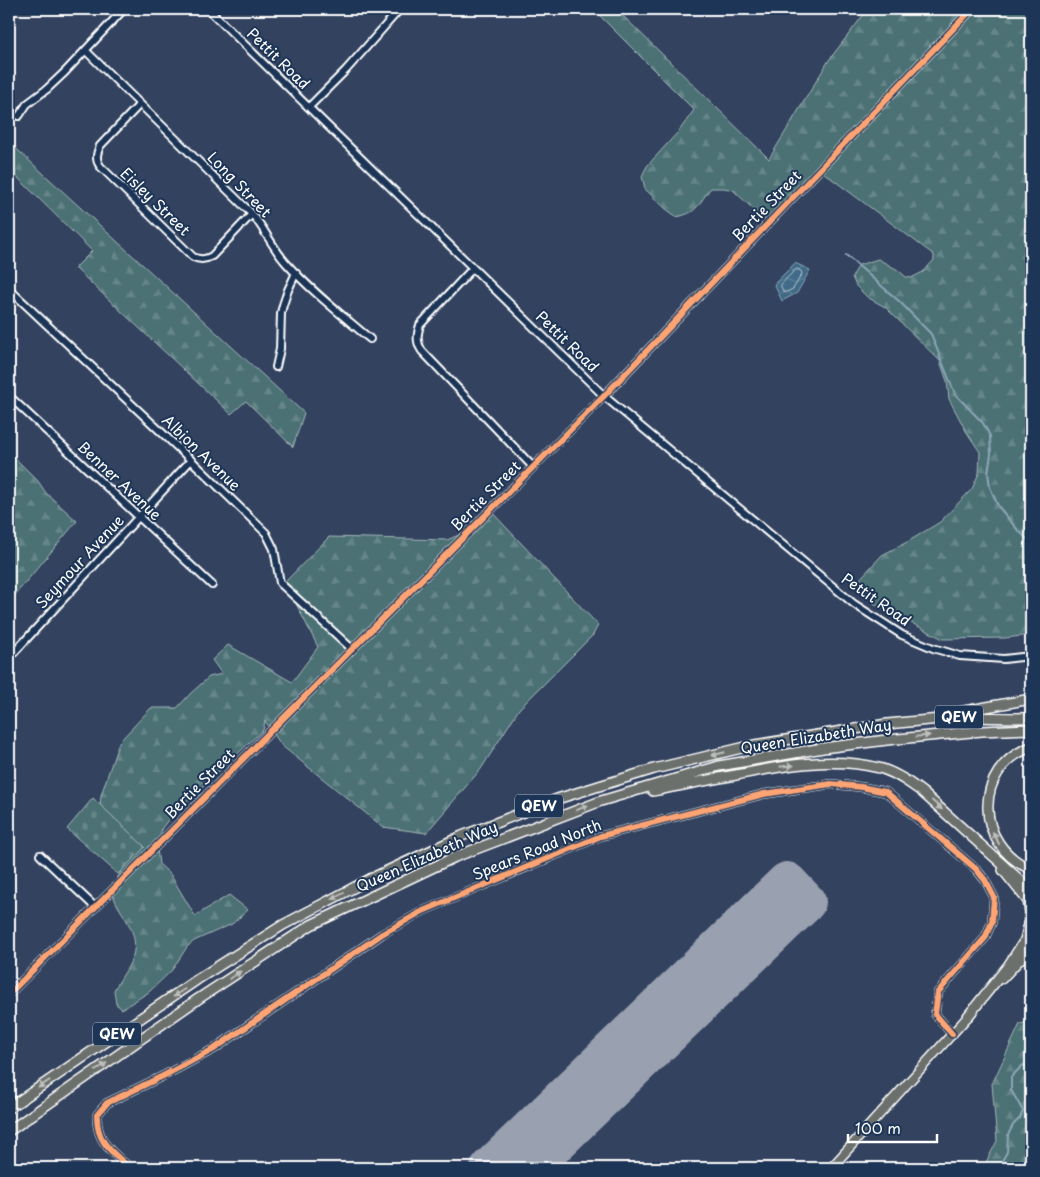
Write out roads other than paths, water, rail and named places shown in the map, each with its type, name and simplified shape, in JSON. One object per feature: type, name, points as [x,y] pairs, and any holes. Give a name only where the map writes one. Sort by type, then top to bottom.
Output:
[{"type":"highway","points":[[887,724],[1031,699]]},
{"type":"highway","name":"Queen Elizabeth Way","points":[[11,1106],[283,925],[370,879],[462,836],[557,799],[654,769],[754,745],[887,724],[961,717],[1031,718]]},
{"type":"highway","name":"Queen Elizabeth Way","points":[[9,1131],[198,999],[311,925],[455,857],[601,801],[719,766],[823,748],[887,740],[982,731],[1031,729]]},
{"type":"highway","points":[[1031,747],[1022,750],[1004,764],[992,785],[988,818],[992,832],[999,845],[1009,856],[1031,869]]},
{"type":"highway","points":[[601,801],[774,768],[806,764],[851,763],[882,768],[907,781],[922,792],[1031,890]]},
{"type":"highway","points":[[968,1016],[1008,966],[1025,940],[1031,916],[1028,902],[986,848]]},
{"type":"main road","points":[[831,1168],[1031,948]]},
{"type":"street","points":[[19,116],[27,104],[47,90],[124,9]]},
{"type":"street","name":"Pettit Road","points":[[208,9],[604,396],[854,604],[902,636],[960,656],[1004,659],[1031,656]]},
{"type":"street","points":[[309,108],[346,70],[400,9]]},
{"type":"street","name":"Bertie Street","points":[[9,994],[604,396],[972,9]]},
{"type":"street","name":"Long Street","points":[[86,51],[252,214],[264,229],[285,263],[370,339]]},
{"type":"street","name":"Eisley Street","points":[[140,104],[100,146],[97,158],[100,166],[193,257],[198,259],[212,256],[252,214]]},
{"type":"street","points":[[473,268],[420,325],[417,335],[418,345],[422,352],[533,467]]},
{"type":"street","points":[[276,367],[280,348],[281,313],[288,290],[296,273]]},
{"type":"street","name":"Albion Avenue","points":[[9,289],[266,533],[274,549],[280,583],[352,649]]},
{"type":"street","name":"Benner Avenue","points":[[9,396],[212,585]]},
{"type":"street","name":"Seymour Avenue","points":[[9,658],[191,460]]},
{"type":"street","name":"Spears Road North","points":[[130,1168],[107,1147],[98,1132],[97,1115],[108,1103],[214,1050],[382,934],[423,911],[601,836],[764,794],[831,784],[886,792],[976,869],[985,880],[994,897],[992,922],[985,938],[938,992],[935,1014],[952,1034]]},
{"type":"street","points":[[40,854],[95,907]]},
{"type":"water","points":[[795,263],[810,270],[797,293],[782,301],[774,284]]},
{"type":"waterway","points":[[846,255],[900,302],[931,334],[955,394],[983,423],[990,436],[991,454],[988,473],[990,487],[998,506],[1031,543]]},
{"type":"waterway","points":[[1031,1027],[1031,1033]]},
{"type":"waterway","points":[[998,1168],[1007,1152],[1008,1135],[1023,1111],[1011,1090],[1011,1077],[1023,1065],[1031,1068]]}]
